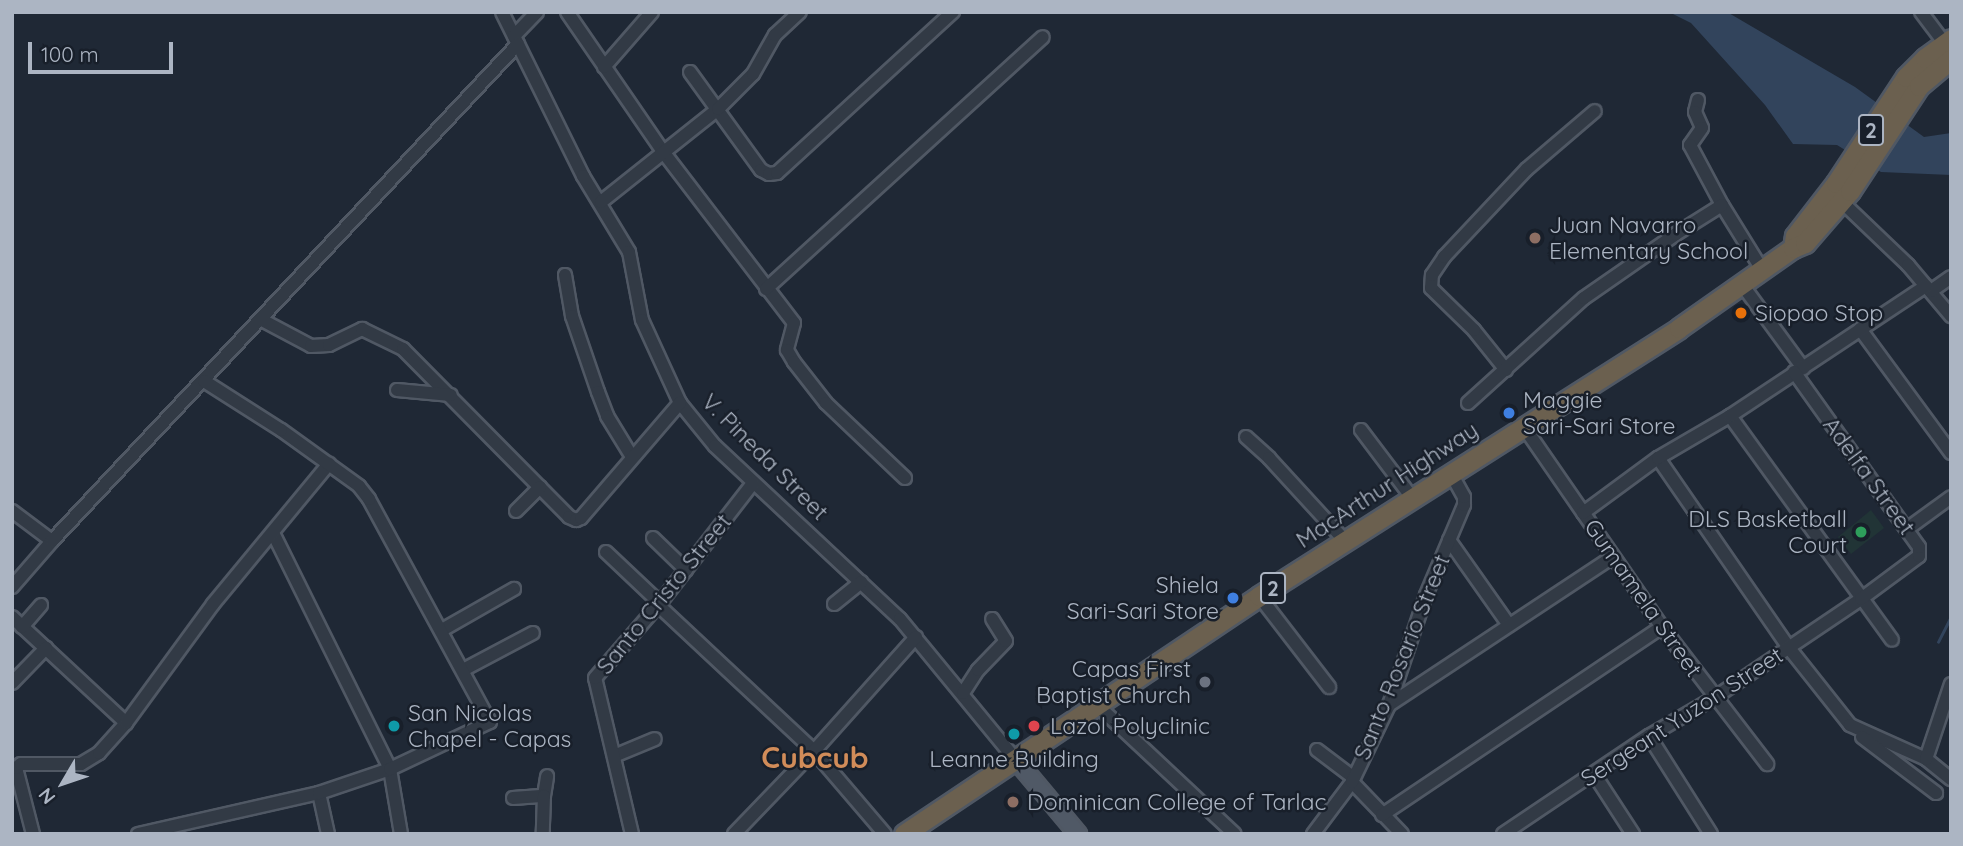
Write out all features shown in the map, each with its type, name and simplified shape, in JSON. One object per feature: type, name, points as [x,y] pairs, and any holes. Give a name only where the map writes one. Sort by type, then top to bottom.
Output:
[{"type":"highway","name":"MacArthur Highway","points":[[904,834],[1259,596],[1743,286],[1793,248],[1805,243],[1842,192],[1913,82],[1949,47]]},
{"type":"main road","name":"V. Pineda Street","points":[[1016,760],[1078,834]]},
{"type":"street","name":"V. Pineda Street","points":[[502,12],[583,176],[629,252],[642,320],[680,403],[715,446],[916,637],[1016,760]]},
{"type":"street","points":[[12,587],[52,541],[262,320],[516,40],[537,12]]},
{"type":"street","points":[[567,12],[664,153],[794,323],[787,350],[794,362],[826,403],[905,478]]},
{"type":"street","points":[[604,67],[652,12]]},
{"type":"street","points":[[601,202],[718,108],[753,74],[775,35],[800,12]]},
{"type":"street","points":[[690,72],[761,170],[769,174],[777,173],[953,12]]},
{"type":"street","points":[[1922,12],[1949,47]]},
{"type":"street","points":[[766,289],[1043,37]]},
{"type":"street","points":[[1698,100],[1695,112],[1702,128],[1690,145],[1722,205],[1763,271]]},
{"type":"street","points":[[1506,370],[1474,330],[1431,288],[1433,275],[1444,257],[1527,169],[1595,111]]},
{"type":"street","points":[[1842,192],[1951,316]]},
{"type":"street","points":[[1468,403],[1594,291],[1722,205]]},
{"type":"street","points":[[565,275],[572,316],[598,392],[607,416],[632,457]]},
{"type":"street","points":[[1583,513],[1658,458],[1730,416],[1860,329],[1951,277]]},
{"type":"street","name":"Adelfa Street","points":[[1743,286],[1919,547],[1919,556],[1861,599]]},
{"type":"street","points":[[262,320],[311,346],[320,347],[362,329],[404,349],[569,517],[576,520],[581,518],[680,403]]},
{"type":"street","points":[[1860,329],[1951,453]]},
{"type":"street","points":[[138,834],[319,793],[390,769],[491,722],[369,499],[359,486],[204,382]]},
{"type":"street","points":[[397,390],[451,395]]},
{"type":"street","points":[[1730,416],[1892,640]]},
{"type":"street","name":"Gumamela Street","points":[[1524,427],[1662,626],[1714,698],[1767,764]]},
{"type":"street","points":[[1361,430],[1413,499]]},
{"type":"street","points":[[1246,437],[1269,457],[1346,542]]},
{"type":"street","points":[[1658,458],[1789,649],[1855,729],[1867,742],[1936,793]]},
{"type":"street","points":[[33,834],[16,768],[22,764],[81,765],[99,753],[126,723],[213,604],[329,464]]},
{"type":"street","name":"Santo Rosario Street","points":[[1313,834],[1353,780],[1389,705],[1426,595],[1464,505],[1464,497],[1451,474]]},
{"type":"street","name":"Santo Cristo Street","points":[[632,834],[595,678],[659,604],[754,483]]},
{"type":"street","points":[[516,511],[540,487]]},
{"type":"street","points":[[1907,528],[1951,497]]},
{"type":"street","points":[[12,511],[52,541]]},
{"type":"street","points":[[272,533],[390,769],[401,834]]},
{"type":"street","points":[[653,538],[685,570]]},
{"type":"street","points":[[1449,540],[1509,625]]},
{"type":"street","points":[[606,552],[814,751],[885,834]]},
{"type":"street","points":[[1389,705],[1613,557]]},
{"type":"street","points":[[834,604],[860,582]]},
{"type":"street","points":[[442,630],[514,589]]},
{"type":"street","points":[[1259,596],[1329,687]]},
{"type":"street","name":"Sergeant Yuzon Street","points":[[1503,834],[1649,736],[1789,649],[1861,599]]},
{"type":"street","points":[[41,605],[17,622],[126,723]]},
{"type":"street","points":[[962,693],[978,670],[1006,641],[992,619]]},
{"type":"street","points":[[1381,815],[1662,626]]},
{"type":"street","points":[[463,670],[533,633]]},
{"type":"street","points":[[734,834],[814,751],[916,637]]},
{"type":"street","points":[[12,683],[46,648]]},
{"type":"street","points":[[1926,759],[1951,684]]},
{"type":"street","points":[[1098,706],[1235,834]]},
{"type":"street","points":[[1855,729],[1926,759],[1951,779]]},
{"type":"street","points":[[1649,736],[1711,834]]},
{"type":"street","points":[[614,756],[655,739]]},
{"type":"street","points":[[1317,750],[1353,780],[1381,815],[1402,834]]},
{"type":"street","points":[[1594,774],[1633,834]]},
{"type":"street","points":[[543,834],[547,776]]},
{"type":"street","points":[[319,793],[328,834]]},
{"type":"street","points":[[513,798],[544,796]]},
{"type":"shaded area","name":"DLS Basketball Court","points":[[1871,510],[1884,528],[1851,554],[1838,537]]},
{"type":"water","points":[[1669,12],[1727,12],[1855,87],[1924,137],[1951,133],[1951,175],[1881,172],[1837,145],[1793,144],[1765,105],[1691,23]]},
{"type":"waterway","points":[[1938,642],[1951,617]]},
{"type":"place","name":"Juan Navarro Elementary School","points":[[1535,238]]},
{"type":"place","name":"Siopao Stop","points":[[1741,313]]},
{"type":"place","name":"Maggie Sari-Sari Store","points":[[1509,413]]},
{"type":"place","name":"DLS Basketball Court","points":[[1861,532]]},
{"type":"place","name":"Shiela Sari-Sari Store","points":[[1233,598]]},
{"type":"place","name":"Capas First Baptist Church","points":[[1205,682]]},
{"type":"place","name":"San Nicolas Chapel - Capas","points":[[394,726]]},
{"type":"place","name":"Lazol Polyclinic","points":[[1034,726]]},
{"type":"place","name":"Leanne Building","points":[[1014,734]]},
{"type":"place","name":"Dominican College of Tarlac","points":[[1013,802]]},
{"type":"district","name":"Cubcub","points":[[815,757]]}]
